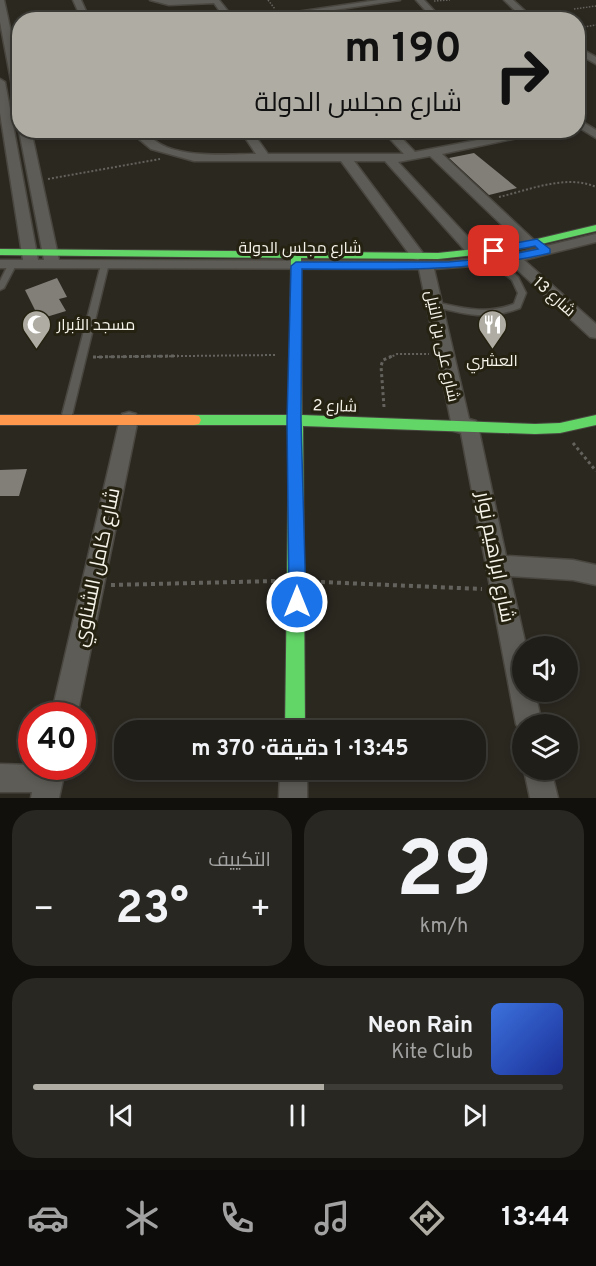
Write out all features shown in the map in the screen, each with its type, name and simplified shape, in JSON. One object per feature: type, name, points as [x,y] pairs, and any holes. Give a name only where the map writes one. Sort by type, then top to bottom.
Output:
[{"type":"street","points":[[0,0],[10,50]]},
{"type":"street","points":[[153,0],[169,3],[215,0],[225,12]]},
{"type":"street","points":[[303,12],[353,3],[396,0]]},
{"type":"street","points":[[420,0],[431,12]]},
{"type":"street","points":[[500,0],[514,12]]},
{"type":"street","points":[[508,0],[522,12]]},
{"type":"street","points":[[0,82],[5,147],[30,257]]},
{"type":"street","points":[[5,147],[25,138]]},
{"type":"street","points":[[27,138],[51,258]]},
{"type":"street","points":[[143,138],[154,146],[194,157],[388,159],[434,153],[511,138]]},
{"type":"street","points":[[251,138],[265,158]]},
{"type":"street","points":[[395,138],[414,156]]},
{"type":"street","points":[[487,138],[492,142]]},
{"type":"street","points":[[434,153],[538,246]]},
{"type":"street","points":[[345,158],[422,261]]},
{"type":"street","points":[[388,159],[476,253]]},
{"type":"street","name":"شارع مجلس الدولة","points":[[0,252],[51,258],[493,261],[513,258],[538,246],[596,228]]},
{"type":"street","name":"شارع مجلس الدولة","points":[[422,261],[596,238]]},
{"type":"street","name":"شارع مجلس الدولة","points":[[7,263],[30,257]]},
{"type":"street","name":"شارع مجلس الدولة","points":[[51,258],[105,263],[296,260]]},
{"type":"street","name":"شارع 13","points":[[513,258],[596,333]]},
{"type":"street","points":[[295,720],[298,581],[294,420],[296,260]]},
{"type":"street","name":"شارع على بن النيل","points":[[422,261],[465,426]]},
{"type":"street","name":"شارع كامل الشناوي","points":[[67,702],[129,419]]},
{"type":"street","name":"شارع 2","points":[[0,420],[294,420],[535,429],[560,428],[596,420]]},
{"type":"street","name":"شارع ابراهيم نوار","points":[[465,426],[512,640]]},
{"type":"street","points":[[497,565],[573,570],[596,576]]},
{"type":"street","points":[[0,778],[49,781]]},
{"type":"street","points":[[293,798],[294,780]]},
{"type":"street","points":[[540,780],[544,798]]},
{"type":"lane","points":[[435,304],[476,314],[500,314],[517,306],[522,293],[515,279],[493,261]]},
{"type":"lane","points":[[0,288],[7,263]]},
{"type":"lane","points":[[66,419],[105,263]]},
{"type":"path","points":[[159,12],[160,7],[169,3]]},
{"type":"path","points":[[574,9],[596,6]]},
{"type":"path","points":[[36,181],[142,164],[172,152]]},
{"type":"path","points":[[484,200],[574,180],[588,182],[596,187]]},
{"type":"path","points":[[82,357],[295,354]]},
{"type":"path","points":[[385,422],[381,366],[383,360],[397,354],[446,355]]},
{"type":"path","points":[[560,428],[596,471]]},
{"type":"path","points":[[92,585],[298,581],[502,590]]},
{"type":"building","points":[[474,153],[517,188],[489,195],[449,158]]},
{"type":"building","name":"مسجد الأبرار","points":[[57,278],[67,297],[59,299],[66,311],[43,318],[40,312],[35,310],[25,290]]},
{"type":"building","points":[[27,469],[19,496],[0,496],[0,470]]},
{"type":"traffic: fast","points":[[0,252],[438,256],[512,248],[596,228]]},
{"type":"traffic: fast","points":[[295,720],[296,254]]},
{"type":"traffic: fast","points":[[194,420],[294,420],[535,429],[560,428],[596,420]]},
{"type":"traffic: slow","points":[[0,420],[194,420]]},
{"type":"place","name":"مسجد الأبرار","points":[[36,350]]},
{"type":"place","name":"العشري","points":[[492,350]]},
{"type":"route","points":[[297,602],[294,420],[296,266],[471,264],[546,251],[537,242],[494,251]]}]
